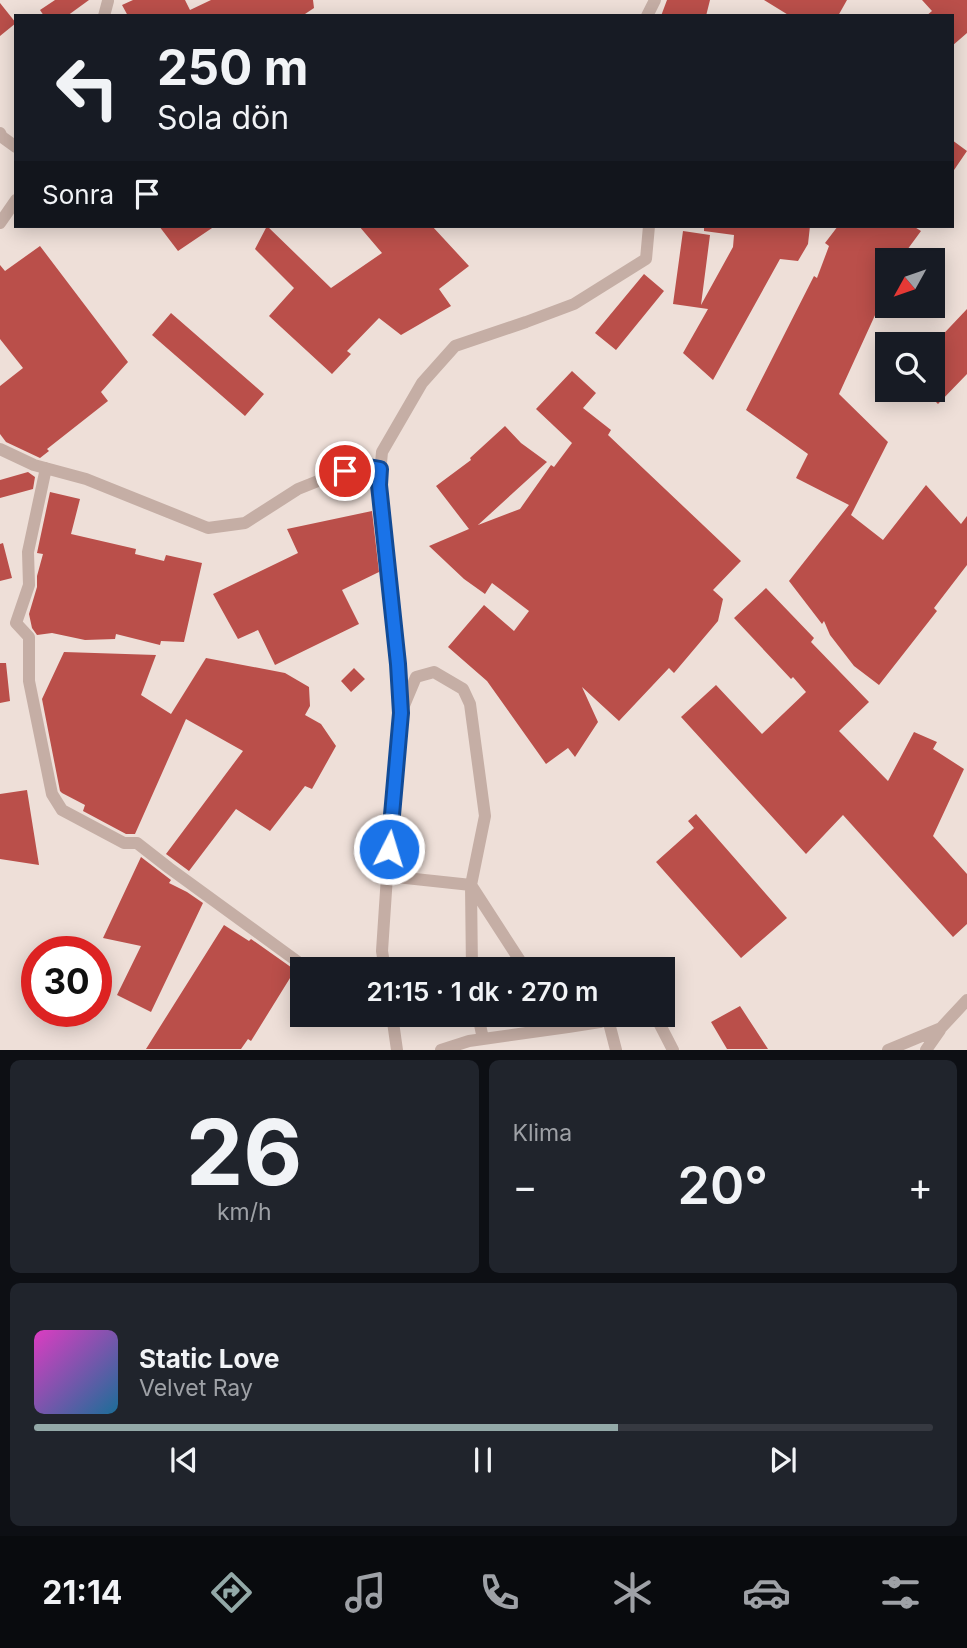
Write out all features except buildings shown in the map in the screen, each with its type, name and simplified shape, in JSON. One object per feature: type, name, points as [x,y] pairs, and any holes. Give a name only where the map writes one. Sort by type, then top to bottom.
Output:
[{"type":"street","points":[[0,133],[14,146]]},
{"type":"street","points":[[0,223],[14,203]]},
{"type":"street","points":[[383,957],[401,713],[379,485],[382,452],[422,383],[455,345],[574,303],[646,260],[649,228]]},
{"type":"street","points":[[0,449],[34,465],[86,479],[208,528],[244,523],[298,489],[328,477],[363,466],[380,469]]},
{"type":"street","points":[[46,468],[28,552],[29,585],[16,623],[29,637],[29,681],[52,794],[62,810],[124,843],[137,843],[291,957]]},
{"type":"street","points":[[401,713],[416,677],[434,672],[463,689],[470,704],[485,816],[471,885],[472,957]]},
{"type":"street","points":[[387,876],[471,885]]},
{"type":"street","points":[[471,885],[518,957]]},
{"type":"street","points":[[926,1049],[967,1000]]},
{"type":"street","points":[[394,1027],[397,1049]]},
{"type":"street","points":[[480,1027],[483,1039]]},
{"type":"street","points":[[442,1049],[469,1041],[568,1027]]},
{"type":"street","points":[[610,1027],[616,1049]]},
{"type":"street","points":[[661,1027],[673,1049]]},
{"type":"street","points":[[888,1049],[941,1028]]},
{"type":"route","points":[[345,471],[363,466],[380,469],[379,485],[401,713],[389,849]]}]
